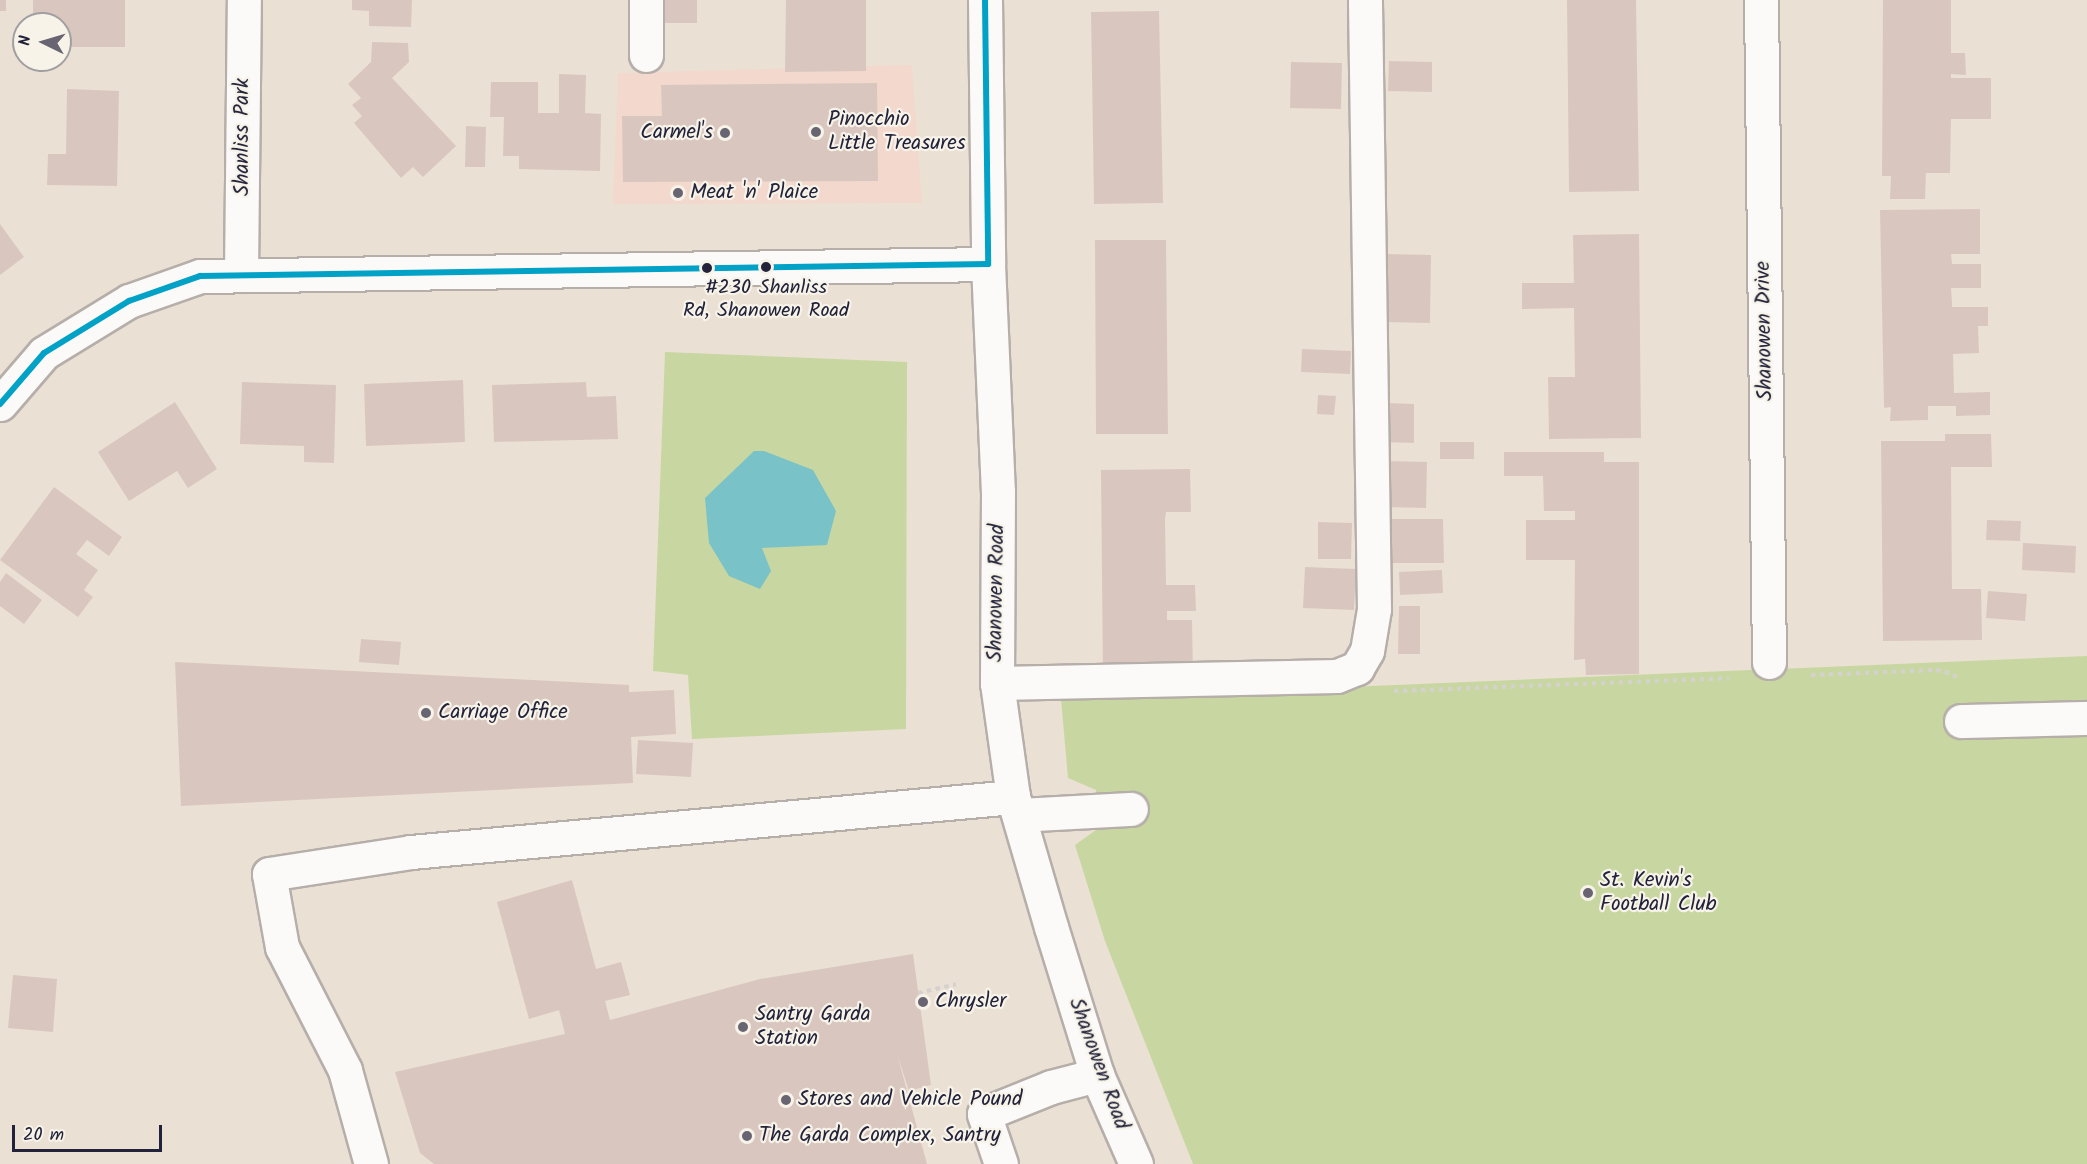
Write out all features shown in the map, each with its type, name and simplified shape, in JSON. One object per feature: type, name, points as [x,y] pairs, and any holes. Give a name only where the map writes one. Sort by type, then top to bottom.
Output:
[{"type":"street","name":"Shanliss Park","points":[[241,275],[244,0]]},
{"type":"street","points":[[645,0],[646,55]]},
{"type":"street","name":"Shanowen Road","points":[[986,0],[988,264],[998,491],[997,683],[1016,806],[1097,1075],[1136,1164]]},
{"type":"street","points":[[997,683],[1337,676],[1358,668],[1367,651],[1374,609],[1365,0]]},
{"type":"street","name":"Shanowen Drive","points":[[1761,0],[1768,662]]},
{"type":"street","points":[[0,404],[44,353],[129,301],[200,276],[988,264]]},
{"type":"street","points":[[1961,721],[2087,718]]},
{"type":"street","points":[[371,1164],[345,1070],[282,947],[268,874],[411,852],[1016,806],[1131,809]]},
{"type":"street","points":[[1001,1164],[984,1114],[1051,1087],[1097,1075]]},
{"type":"path","points":[[1805,675],[1943,670]]},
{"type":"path","points":[[1386,691],[1733,678]]},
{"type":"path","points":[[918,993],[956,984]]},
{"type":"shaded area","points":[[912,65],[922,203],[613,204],[618,73]]},
{"type":"green space","points":[[665,352],[907,362],[906,729],[692,739],[688,675],[653,671]]},
{"type":"green space","name":"St. Kevin's Football Club","points":[[2087,656],[2087,1164],[1193,1164],[1105,941],[1075,845],[1100,827],[1096,790],[1068,778],[1061,699]]},
{"type":"water","points":[[754,451],[764,451],[813,470],[836,511],[827,545],[762,548],[771,571],[760,589],[729,576],[709,543],[705,498]]},
{"type":"building","points":[[0,0],[6,0],[6,11],[0,11]]},
{"type":"building","points":[[33,0],[125,0],[125,47],[72,47],[72,12],[33,12]]},
{"type":"building","points":[[352,0],[412,0],[411,27],[369,26],[369,11],[352,10]]},
{"type":"building","points":[[660,0],[697,0],[697,23],[660,23]]},
{"type":"building","points":[[786,0],[866,0],[866,71],[785,72]]},
{"type":"building","points":[[1567,0],[1636,0],[1639,191],[1569,192]]},
{"type":"building","points":[[1883,0],[1951,0],[1951,53],[1965,53],[1966,75],[1951,74],[1951,78],[1991,78],[1991,119],[1951,119],[1950,173],[1926,173],[1925,199],[1890,199],[1891,176],[1882,176]]},
{"type":"building","points":[[1159,11],[1163,203],[1094,204],[1091,12]]},
{"type":"building","points":[[372,42],[408,43],[409,62],[392,78],[456,146],[423,177],[413,167],[401,178],[354,123],[362,116],[352,105],[361,98],[348,84],[371,62]]},
{"type":"building","points":[[1389,61],[1432,62],[1432,92],[1388,91]]},
{"type":"building","points":[[1291,62],[1342,63],[1341,109],[1290,108]]},
{"type":"building","points":[[559,74],[586,75],[585,113],[601,114],[600,171],[519,169],[519,156],[503,156],[504,117],[490,117],[491,82],[538,82],[538,113],[559,113]]},
{"type":"building","points":[[877,83],[878,181],[623,182],[622,116],[662,116],[661,85]]},
{"type":"building","points":[[67,89],[119,91],[117,186],[47,185],[48,154],[66,154]]},
{"type":"building","points":[[466,126],[486,127],[485,167],[465,167]]},
{"type":"building","points":[[1980,209],[1980,254],[1951,254],[1952,264],[1981,264],[1981,288],[1951,288],[1952,307],[1988,307],[1988,326],[1978,326],[1979,353],[1953,354],[1954,393],[1990,392],[1990,415],[1956,416],[1956,406],[1928,406],[1928,420],[1890,421],[1891,407],[1884,408],[1880,210]]},
{"type":"building","points":[[0,224],[24,257],[0,275]]},
{"type":"building","points":[[1639,234],[1641,438],[1549,439],[1548,377],[1575,377],[1574,308],[1522,309],[1522,283],[1574,283],[1573,235]]},
{"type":"building","points":[[1095,240],[1166,240],[1168,434],[1096,434]]},
{"type":"building","points":[[1386,254],[1431,255],[1430,323],[1385,322]]},
{"type":"building","points":[[1302,349],[1351,351],[1350,374],[1301,372]]},
{"type":"building","points":[[463,380],[465,442],[366,446],[364,384]]},
{"type":"building","points":[[242,382],[336,385],[334,463],[304,462],[304,446],[240,444]]},
{"type":"building","points":[[586,382],[587,397],[616,396],[618,439],[494,442],[492,385]]},
{"type":"building","points":[[1318,395],[1336,396],[1334,415],[1317,414]]},
{"type":"building","points":[[175,402],[217,469],[188,488],[177,471],[129,501],[98,452]]},
{"type":"building","points":[[1385,403],[1414,404],[1414,443],[1384,442]]},
{"type":"building","points":[[1945,434],[1991,434],[1992,467],[1951,467],[1952,589],[1981,589],[1982,640],[1883,641],[1881,441],[1945,441]]},
{"type":"building","points":[[1440,442],[1474,442],[1474,459],[1440,459]]},
{"type":"building","points":[[1504,452],[1604,452],[1604,462],[1639,462],[1639,674],[1586,675],[1585,659],[1574,660],[1575,560],[1526,560],[1526,520],[1575,520],[1575,511],[1544,511],[1543,476],[1504,476]]},
{"type":"building","points":[[1386,461],[1427,462],[1426,508],[1385,507]]},
{"type":"building","points":[[1190,469],[1191,512],[1166,512],[1165,519],[1166,585],[1195,585],[1196,611],[1167,611],[1167,620],[1192,620],[1193,675],[1103,677],[1101,470]]},
{"type":"building","points":[[54,487],[122,537],[109,556],[87,540],[76,554],[98,570],[84,590],[93,597],[78,617],[0,560]]},
{"type":"building","points":[[1386,519],[1443,519],[1444,563],[1386,563]]},
{"type":"building","points":[[1987,520],[2021,521],[2020,541],[1986,540]]},
{"type":"building","points":[[1318,522],[1352,523],[1351,559],[1318,559]]},
{"type":"building","points":[[2023,543],[2076,546],[2075,573],[2022,570]]},
{"type":"building","points":[[1305,567],[1356,569],[1354,610],[1303,608]]},
{"type":"building","points":[[1442,570],[1443,593],[1400,595],[1399,572]]},
{"type":"building","points":[[6,573],[42,600],[24,624],[0,606],[0,582]]},
{"type":"building","points":[[1988,591],[2027,594],[2025,621],[1986,618]]},
{"type":"building","points":[[1399,606],[1420,606],[1420,654],[1398,654]]},
{"type":"building","points":[[361,639],[401,642],[399,665],[359,662]]},
{"type":"building","name":"Carriage Office","points":[[175,662],[629,685],[629,692],[674,690],[676,734],[631,737],[633,783],[181,806]]},
{"type":"building","points":[[638,740],[693,743],[691,777],[636,774]]},
{"type":"building","name":"Santry Garda Station","points":[[572,880],[596,969],[621,962],[630,995],[605,1001],[610,1020],[760,979],[913,954],[931,1085],[909,1091],[897,1054],[927,1164],[434,1164],[420,1153],[395,1072],[565,1034],[559,1010],[529,1019],[497,902]]},
{"type":"building","points":[[13,975],[57,979],[53,1032],[8,1028]]},
{"type":"transit line","points":[[985,0],[988,264]]},
{"type":"transit line","points":[[0,404],[44,353],[129,301],[200,276],[988,264]]},
{"type":"place","name":"Pinocchio Little Treasures","points":[[816,132]]},
{"type":"place","name":"Carmel's","points":[[725,133]]},
{"type":"place","name":"Meat 'n' Plaice","points":[[678,193]]},
{"type":"place","name":"#230 Shanliss Rd, Shanowen Road","points":[[766,267]]},
{"type":"place","name":"Carriage Office","points":[[426,713]]},
{"type":"place","name":"St. Kevin's Football Club","points":[[1588,893]]},
{"type":"place","name":"Chrysler","points":[[923,1002]]},
{"type":"place","name":"Santry Garda Station","points":[[743,1027]]},
{"type":"place","name":"Stores and Vehicle Pound","points":[[786,1100]]},
{"type":"place","name":"The Garda Complex, Santry","points":[[747,1136]]}]
